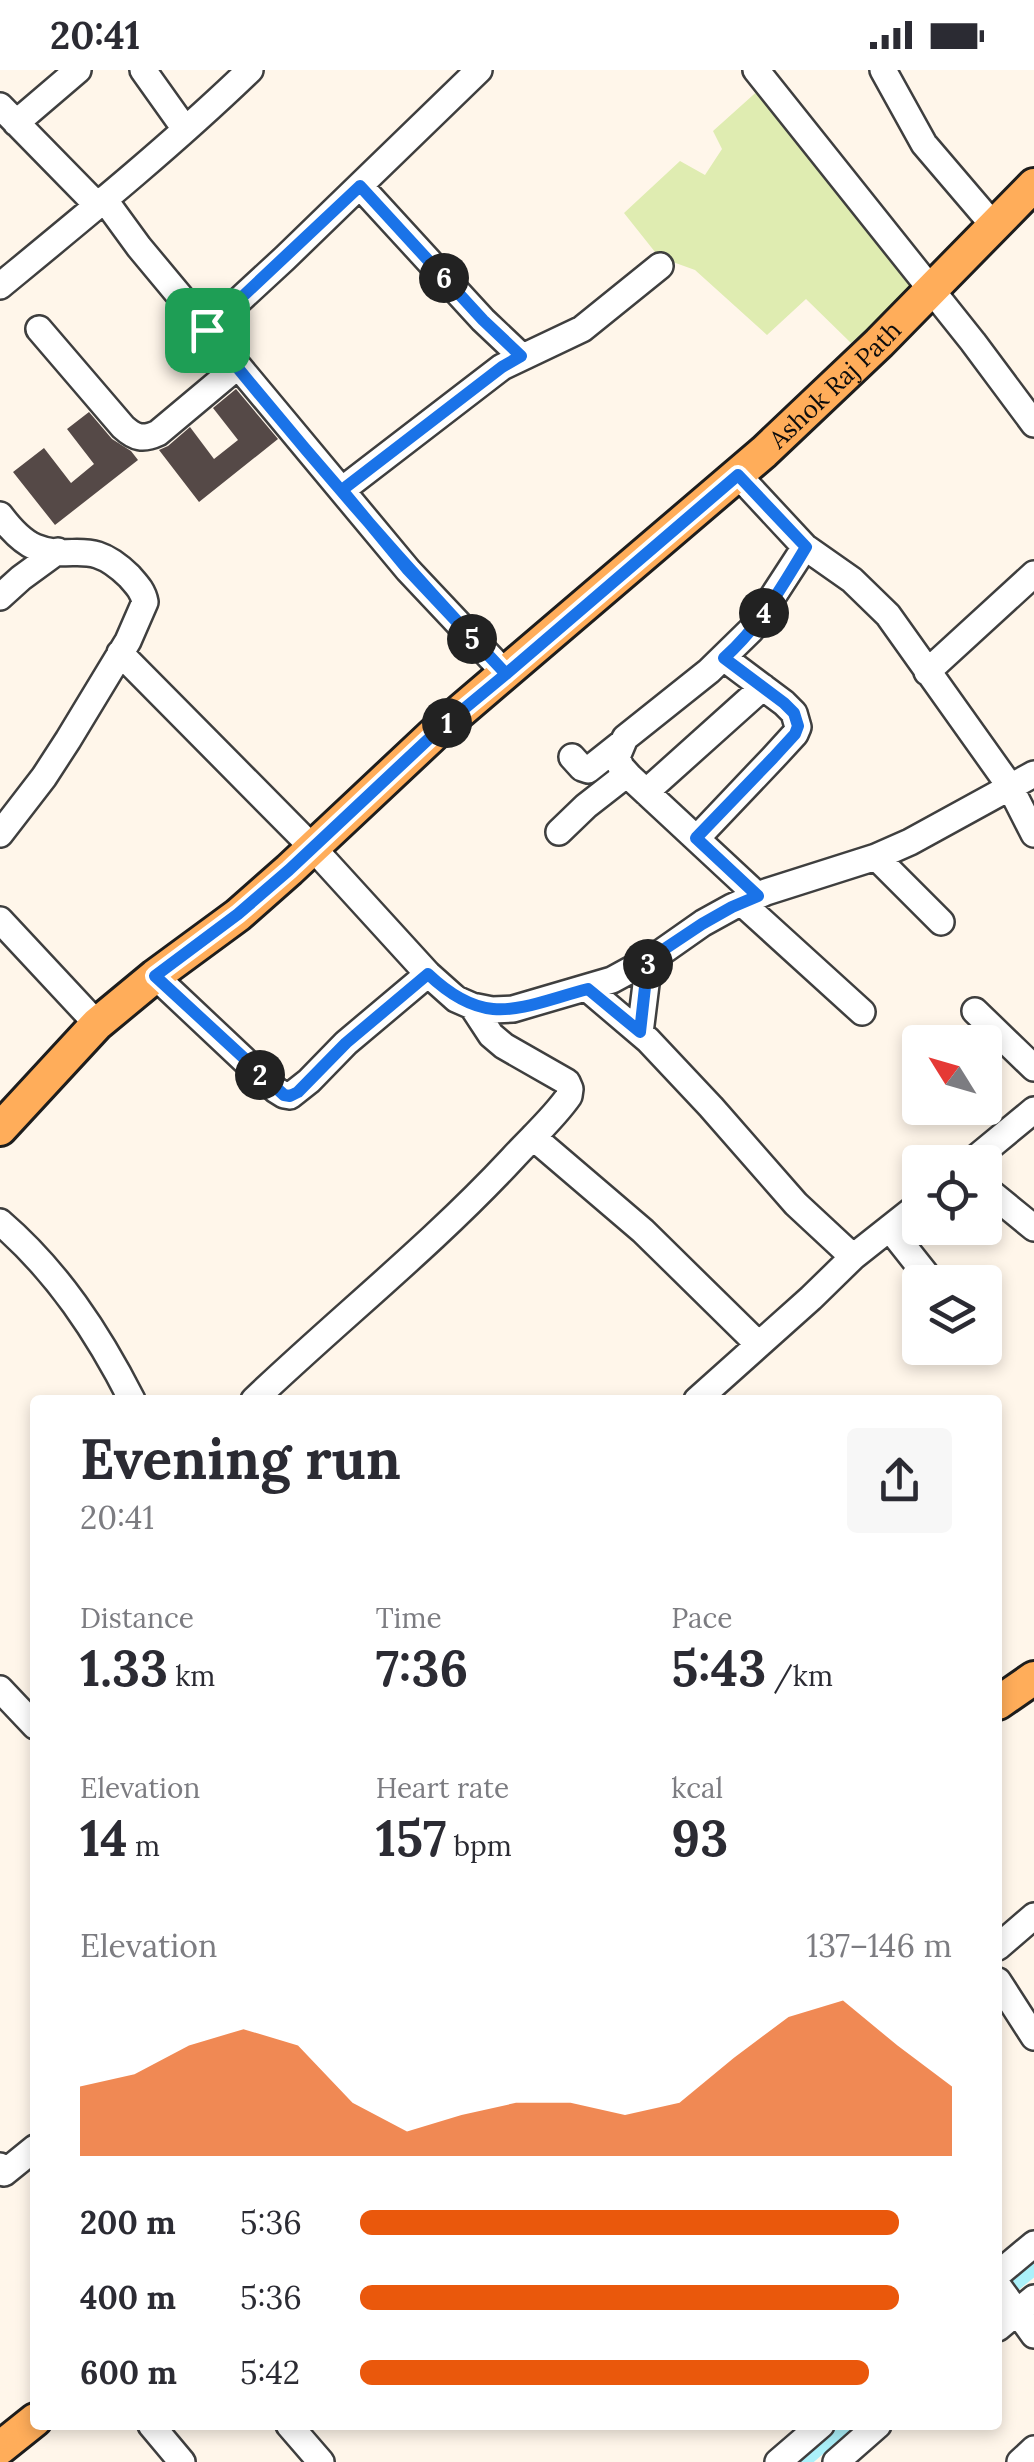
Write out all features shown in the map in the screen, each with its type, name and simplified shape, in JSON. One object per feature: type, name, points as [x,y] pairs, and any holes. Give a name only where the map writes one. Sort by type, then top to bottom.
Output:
[{"type":"main road","name":"Ashok Raj Path","points":[[0,1129],[97,1024],[238,914],[436,732],[738,475],[880,343],[1034,185]]},
{"type":"main road","points":[[1002,1700],[1034,1678]]},
{"type":"main road","points":[[2,2442],[30,2423]]},
{"type":"street","points":[[78,70],[8,114],[100,202],[408,570],[506,674]]},
{"type":"street","points":[[143,70],[185,130]]},
{"type":"street","points":[[0,286],[250,70]]},
{"type":"street","points":[[207,330],[479,70]]},
{"type":"street","points":[[756,70],[1034,424]]},
{"type":"street","points":[[883,70],[924,144],[994,226]]},
{"type":"street","points":[[360,186],[521,356]]},
{"type":"street","points":[[342,490],[502,367],[582,329],[660,266]]},
{"type":"street","points":[[39,329],[133,436],[145,438],[158,433],[238,366]]},
{"type":"street","points":[[738,475],[806,547],[852,580],[888,615],[1010,787],[1034,834]]},
{"type":"street","points":[[0,515],[36,547],[100,554],[122,571],[143,594],[145,602],[142,615],[44,777],[0,834]]},
{"type":"street","points":[[572,757],[588,770],[724,658],[752,630],[806,547]]},
{"type":"street","points":[[0,596],[58,551]]},
{"type":"street","points":[[927,672],[1034,574]]},
{"type":"street","points":[[120,653],[313,848],[428,974],[456,999],[492,1010],[513,1009],[612,980],[750,899],[876,857],[944,825],[1034,774]]},
{"type":"street","points":[[696,838],[795,734],[798,720],[764,687],[724,658]]},
{"type":"street","points":[[559,832],[586,806],[637,783],[764,687]]},
{"type":"street","points":[[622,742],[617,757],[637,783],[696,838],[750,899],[862,1012]]},
{"type":"street","points":[[876,857],[941,922]]},
{"type":"street","points":[[0,920],[97,1024]]},
{"type":"street","points":[[640,1032],[648,960]]},
{"type":"street","points":[[155,976],[276,1090],[290,1096],[428,974]]},
{"type":"street","points":[[588,989],[640,1032],[796,1204],[852,1258]]},
{"type":"street","points":[[259,1395],[459,1213],[569,1096],[567,1082],[504,1046],[491,1035],[472,1006]]},
{"type":"street","points":[[975,1011],[1034,1068]]},
{"type":"street","points":[[992,1145],[1034,1110]]},
{"type":"street","points":[[533,1136],[643,1231],[758,1344]]},
{"type":"street","points":[[1002,1202],[1034,1228]]},
{"type":"street","points":[[702,1395],[852,1258],[902,1219]]},
{"type":"street","points":[[0,1222],[33,1252],[65,1290],[130,1395]]},
{"type":"street","points":[[890,1229],[919,1265]]},
{"type":"street","points":[[0,1689],[30,1721]]},
{"type":"street","points":[[1002,1944],[1034,1916]]},
{"type":"street","points":[[1002,1987],[1034,2037]]},
{"type":"street","points":[[0,2166],[4,2173],[30,2152]]},
{"type":"street","points":[[1002,2271],[1034,2244]]},
{"type":"street","points":[[1011,2307],[1034,2336]]},
{"type":"street","points":[[155,2430],[182,2462]]},
{"type":"street","points":[[293,2430],[321,2462]]},
{"type":"street","points":[[778,2462],[815,2430]]},
{"type":"street","points":[[836,2462],[872,2430]]},
{"type":"street","points":[[1020,2462],[1034,2449]]},
{"type":"green space","points":[[762,87],[913,288],[851,343],[806,299],[767,335],[695,270],[659,257],[624,213],[680,161],[705,175],[722,149],[713,131]]},
{"type":"building","points":[[236,389],[278,439],[199,502],[159,450],[190,427],[214,459],[238,440],[213,408]]},
{"type":"building","points":[[89,412],[112,439],[138,460],[55,525],[13,472],[44,448],[71,483],[94,464],[67,429]]},
{"type":"waterway","points":[[1002,2292],[1034,2266]]},
{"type":"waterway","points":[[800,2462],[837,2430]]},
{"type":"route","points":[[207,330],[360,186],[521,356],[342,490],[408,570],[506,674],[738,475],[806,547],[752,630],[724,658],[794,713],[798,720],[795,734],[696,838],[758,896],[702,924],[648,960],[640,1032],[588,989],[513,1009],[492,1010],[456,999],[428,974],[290,1096],[276,1090],[155,976],[238,914],[436,732],[506,674],[408,570],[207,330]]}]
